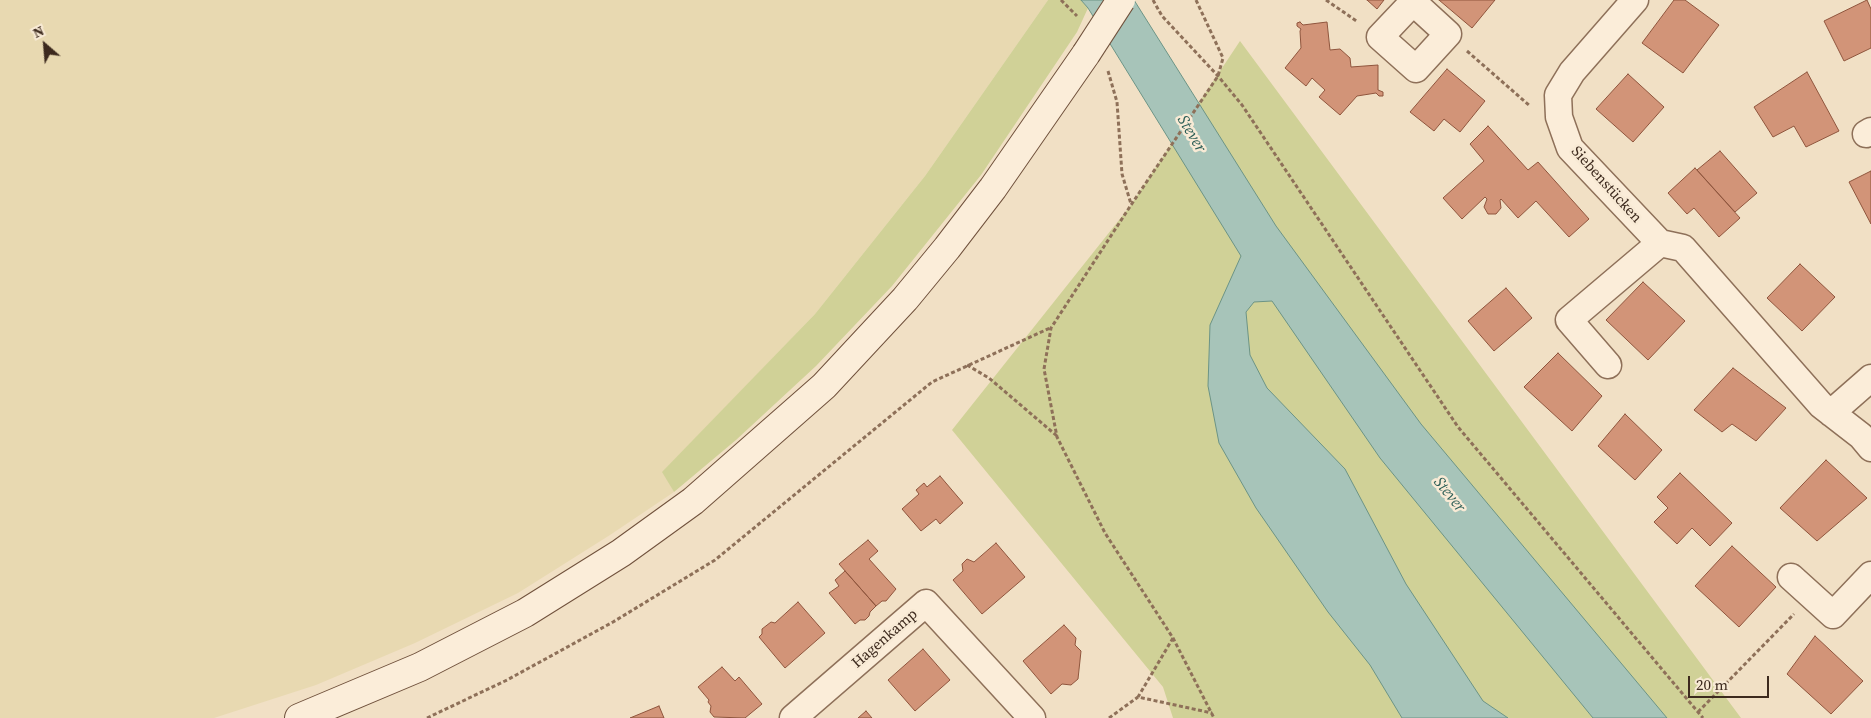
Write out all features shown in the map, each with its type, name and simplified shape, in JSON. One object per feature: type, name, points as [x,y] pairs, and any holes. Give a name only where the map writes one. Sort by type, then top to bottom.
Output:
[{"type":"main road","points":[[298,718],[420,667],[525,613],[621,553],[693,501],[824,386],[904,299],[947,248],[993,188],[1121,0]]},
{"type":"street","name":"Siebenstücken","points":[[1635,0],[1572,72],[1558,95],[1558,117],[1570,148],[1660,243]]},
{"type":"street","points":[[1414,1],[1448,34],[1416,69],[1380,37],[1414,1]]},
{"type":"street","points":[[1608,366],[1569,320],[1660,243],[1683,248],[1821,406],[1861,436],[1871,448]]},
{"type":"street","points":[[1831,413],[1871,378]]},
{"type":"street","points":[[1791,577],[1834,615],[1871,575]]},
{"type":"street","name":"Hagenkamp","points":[[793,718],[926,603],[1032,718]]},
{"type":"path","points":[[1061,0],[1076,15]]},
{"type":"path","points":[[1153,0],[1162,16],[1218,76],[1242,105],[1458,427],[1704,718]]},
{"type":"path","points":[[1196,0],[1223,58],[1218,76],[1051,328],[1044,369],[1057,437],[1105,533],[1173,638],[1214,718]]},
{"type":"path","points":[[1326,0],[1380,37]]},
{"type":"path","points":[[1448,34],[1531,106],[1558,117]]},
{"type":"path","points":[[1117,102],[1122,174],[1131,205]]},
{"type":"path","points":[[427,718],[507,680],[614,622],[715,560],[932,382],[1051,328]]},
{"type":"path","points":[[967,365],[989,378],[1057,437]]},
{"type":"path","points":[[1698,712],[1812,596]]},
{"type":"path","points":[[1110,718],[1138,697],[1173,638]]},
{"type":"path","points":[[1138,697],[1212,713]]},
{"type":"shaded area","points":[[0,0],[1048,0],[925,176],[815,314],[663,472],[674,492],[518,593],[415,643],[316,685],[214,718],[0,718]]},
{"type":"green space","points":[[1048,0],[1081,0],[1088,8],[1077,32],[981,175],[892,286],[816,366],[736,440],[674,492],[662,472],[815,314],[925,176]]},
{"type":"green space","points":[[1240,41],[1741,718],[1173,718],[1163,687],[952,430],[1131,205]]},
{"type":"water","name":"Stever","points":[[1081,0],[1134,0],[1276,226],[1421,424],[1667,718],[1593,718],[1380,458],[1272,301],[1254,302],[1246,312],[1250,355],[1267,388],[1345,469],[1406,584],[1483,701],[1508,718],[1402,718],[1370,665],[1328,612],[1256,508],[1219,443],[1208,386],[1210,325],[1241,256],[1088,8]]},
{"type":"building","points":[[1367,0],[1384,0],[1377,9]]},
{"type":"building","points":[[1439,0],[1495,0],[1472,28]]},
{"type":"building","points":[[1674,0],[1685,0],[1719,25],[1683,73],[1642,43]]},
{"type":"building","points":[[1867,0],[1871,9],[1871,48],[1844,61],[1824,21]]},
{"type":"building","points":[[1300,22],[1303,25],[1327,22],[1330,50],[1340,49],[1350,58],[1351,67],[1378,65],[1378,90],[1383,92],[1383,96],[1379,96],[1376,93],[1357,96],[1340,115],[1319,97],[1325,90],[1312,78],[1306,86],[1285,68],[1301,48],[1301,29],[1297,26],[1297,23]]},
{"type":"building","points":[[1447,69],[1485,101],[1460,132],[1444,119],[1434,131],[1410,112]]},
{"type":"building","points":[[1807,72],[1839,131],[1806,147],[1794,126],[1773,137],[1754,107]]},
{"type":"building","points":[[1628,74],[1664,107],[1633,142],[1596,109]]},
{"type":"building","points":[[1488,126],[1528,170],[1538,162],[1589,219],[1569,237],[1536,201],[1518,218],[1501,199],[1501,208],[1496,214],[1488,214],[1484,207],[1487,199],[1485,197],[1462,219],[1443,198],[1484,161],[1470,144]]},
{"type":"building","points":[[1720,151],[1757,193],[1735,212],[1697,170]]},
{"type":"building","points":[[1695,168],[1740,218],[1719,237],[1694,208],[1687,214],[1668,193]]},
{"type":"building","points":[[1871,171],[1871,224],[1849,182]]},
{"type":"building","points":[[1800,264],[1835,297],[1802,331],[1767,298]]},
{"type":"building","points":[[1643,282],[1685,321],[1648,360],[1606,320]]},
{"type":"building","points":[[1506,288],[1532,318],[1494,351],[1468,321]]},
{"type":"building","points":[[1558,353],[1602,396],[1572,431],[1524,387]]},
{"type":"building","points":[[1733,368],[1786,408],[1756,441],[1732,424],[1722,432],[1694,410]]},
{"type":"building","points":[[1625,414],[1662,450],[1635,480],[1598,446]]},
{"type":"building","points":[[1826,460],[1867,498],[1817,541],[1780,508]]},
{"type":"building","points":[[1680,473],[1732,523],[1710,546],[1692,528],[1677,544],[1654,522],[1668,508],[1657,497]]},
{"type":"building","points":[[940,476],[963,503],[940,524],[936,519],[921,531],[902,509],[919,494],[916,490],[924,483],[927,487]]},
{"type":"building","points":[[868,540],[878,551],[869,559],[896,589],[886,601],[882,601],[876,606],[839,564]]},
{"type":"building","points":[[996,543],[1025,577],[982,614],[953,580],[963,571],[962,564],[967,559],[974,562]]},
{"type":"building","points":[[1732,546],[1776,587],[1739,627],[1695,586]]},
{"type":"building","points":[[845,571],[876,606],[865,620],[860,620],[855,624],[829,593],[839,586],[835,580]]},
{"type":"building","points":[[798,602],[825,633],[785,668],[759,637],[762,634],[762,629],[771,622],[775,623]]},
{"type":"building","points":[[1064,625],[1076,638],[1075,645],[1081,651],[1078,679],[1071,685],[1062,684],[1051,694],[1023,661]]},
{"type":"building","points":[[1815,636],[1863,681],[1831,714],[1787,674]]},
{"type":"building","points":[[923,649],[950,680],[915,711],[888,680]]},
{"type":"building","points":[[722,667],[735,681],[739,677],[762,704],[745,718],[714,717],[710,712],[709,700],[698,687]]},
{"type":"building","points":[[659,706],[664,718],[630,718]]},
{"type":"building","points":[[866,711],[872,718],[858,718]]}]
